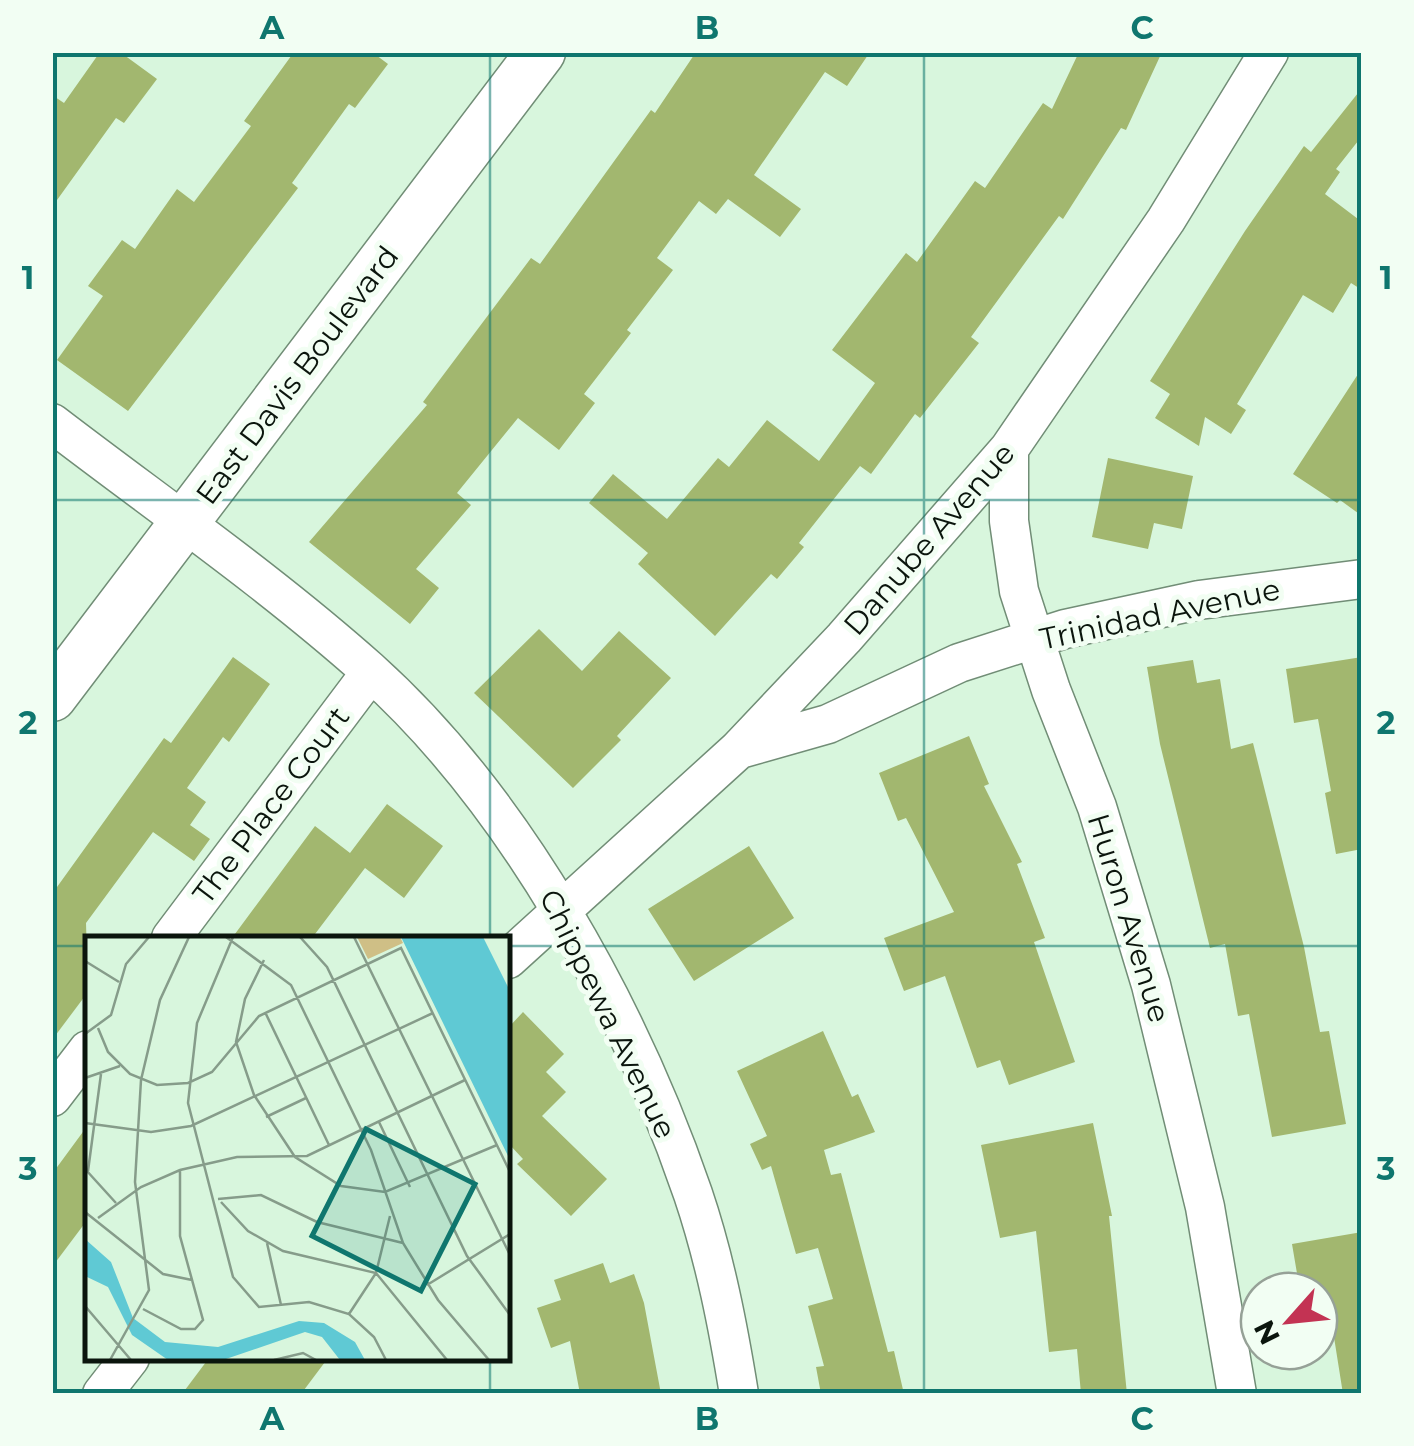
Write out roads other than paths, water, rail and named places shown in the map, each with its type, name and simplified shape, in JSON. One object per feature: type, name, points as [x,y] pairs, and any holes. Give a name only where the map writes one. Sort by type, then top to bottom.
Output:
[{"type":"street","name":"East Davis Boulevard","points":[[52,697],[541,52]]},
{"type":"street","name":"Danube Avenue","points":[[510,957],[738,750],[844,638],[1009,449],[1166,220],[1269,52]]},
{"type":"street","name":"Chippewa Avenue","points":[[52,423],[279,594],[371,672],[432,734],[486,802],[561,910],[630,1042],[693,1194],[715,1269],[739,1394]]},
{"type":"street","name":"Huron Avenue","points":[[1009,449],[1008,521],[1013,564],[1034,639],[1097,807],[1151,984],[1206,1207],[1237,1394]]},
{"type":"street","name":"Trinidad Avenue","points":[[738,750],[828,724],[959,663],[1065,628],[1199,600],[1362,579]]},
{"type":"street","name":"The Place Court","points":[[173,936],[371,672]]},
{"type":"street","points":[[52,1097],[85,1054]]},
{"type":"street","points":[[102,1394],[128,1361]]}]
